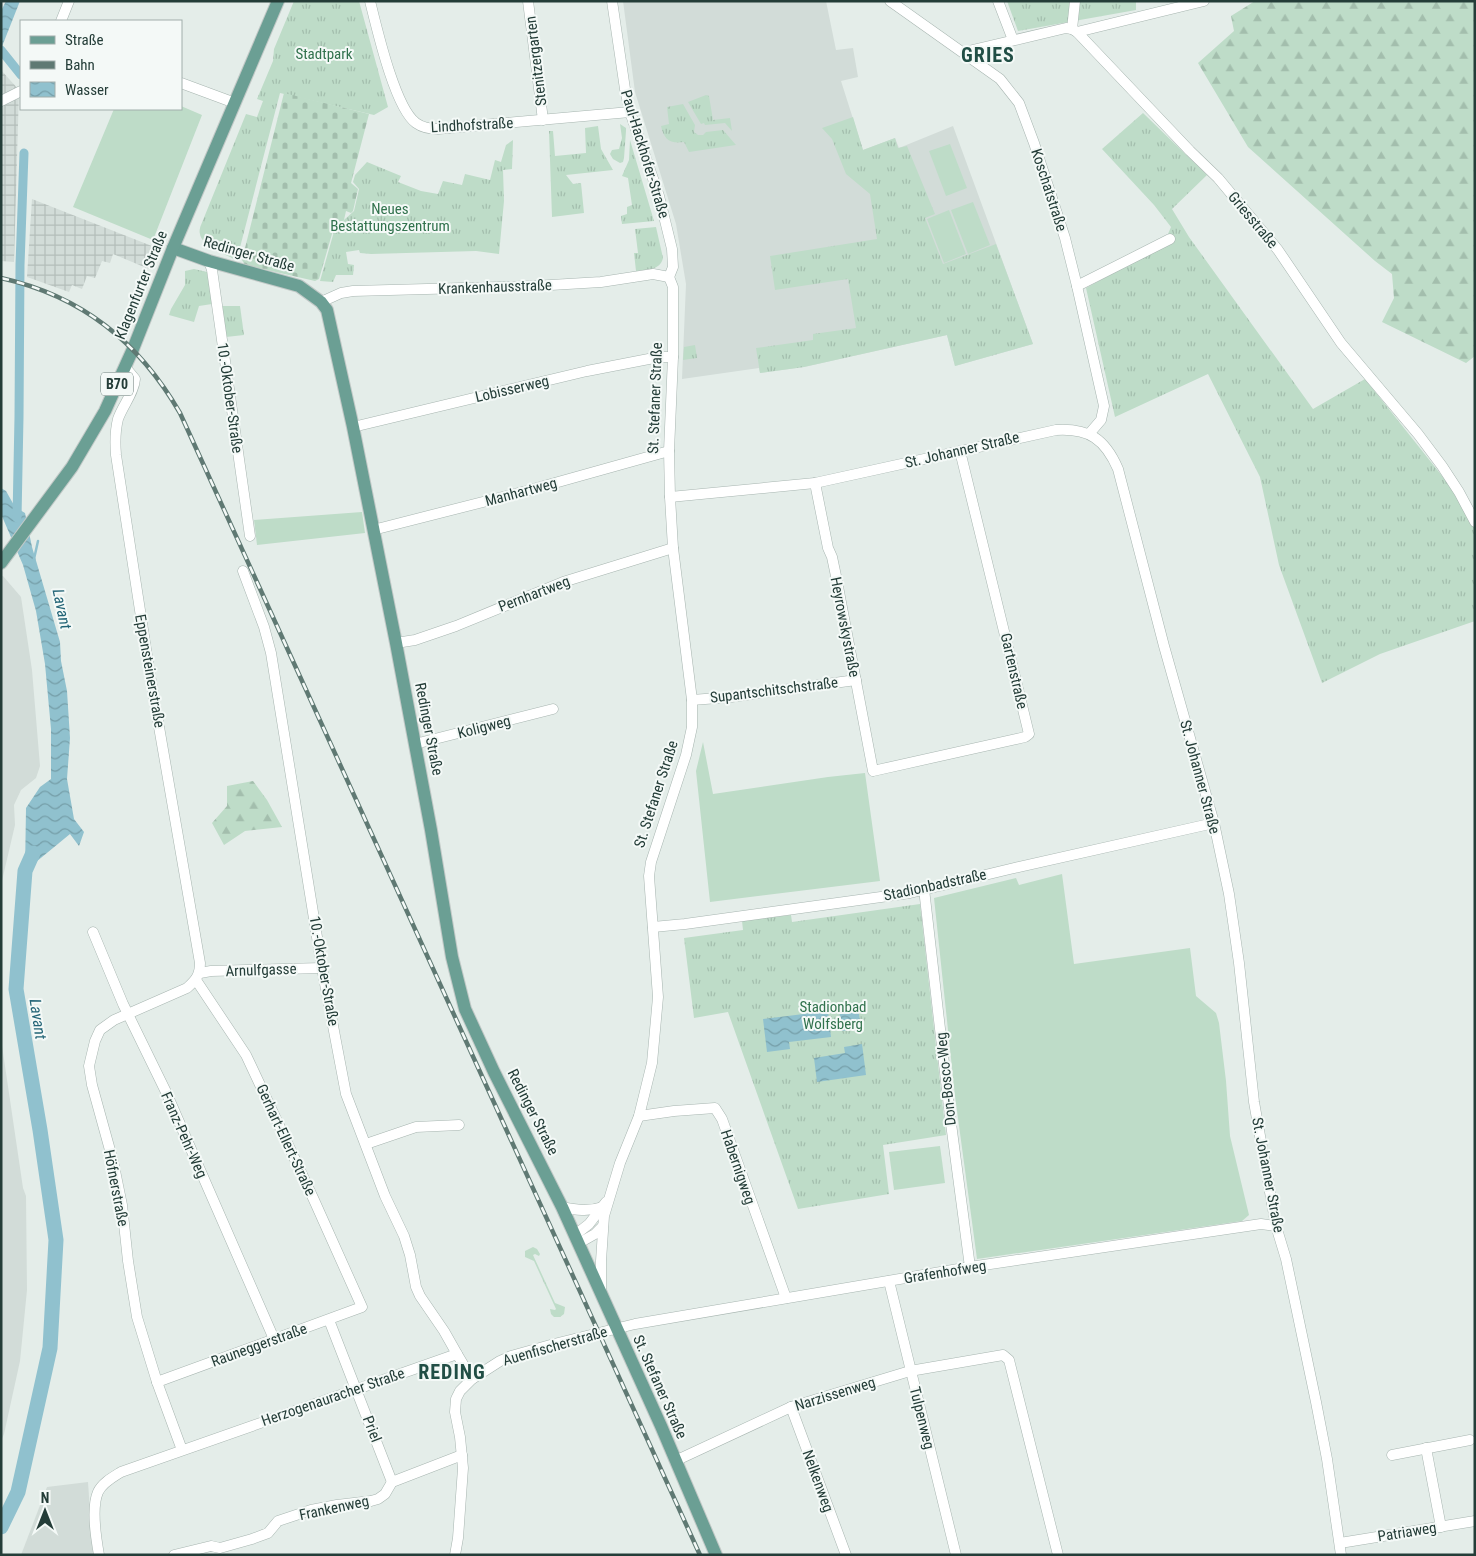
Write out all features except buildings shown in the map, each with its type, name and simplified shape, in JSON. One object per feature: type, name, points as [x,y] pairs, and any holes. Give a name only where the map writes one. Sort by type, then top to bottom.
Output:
[{"type":"main road","name":"Klagenfurter Straße","points":[[3,560],[72,467],[105,411],[278,1]]},
{"type":"main road","name":"Redinger Straße","points":[[173,248],[209,261],[299,286],[321,302],[327,310],[353,427],[396,643],[431,830],[452,957],[465,1010],[562,1207],[601,1295]]},
{"type":"main road","name":"St. Stefaner Straße","points":[[601,1295],[661,1426],[716,1555]]},
{"type":"street","points":[[61,20],[69,1]]},
{"type":"street","name":"Lindhofstraße","points":[[370,1],[401,103],[407,114],[417,124],[430,129],[438,129],[630,112]]},
{"type":"street","name":"Stenitzergarten","points":[[528,1],[543,120]]},
{"type":"street","name":"Paul-Hackhofer-Straße","points":[[612,1],[630,112],[656,187],[669,233],[673,267],[669,277]]},
{"type":"street","name":"Koschatstraße","points":[[890,1],[1000,79],[1019,103],[1065,238],[1104,406],[1101,420],[1089,434]]},
{"type":"street","points":[[998,1],[1013,40]]},
{"type":"street","points":[[1075,1],[1075,30]]},
{"type":"street","points":[[964,52],[1066,28],[1075,30],[1204,1]]},
{"type":"street","name":"Griesstraße","points":[[1075,30],[1218,178],[1278,250],[1341,343],[1418,434],[1442,466],[1475,522]]},
{"type":"street","points":[[182,83],[235,102]]},
{"type":"street","points":[[1,101],[20,92]]},
{"type":"street","points":[[1077,286],[1170,239]]},
{"type":"street","name":"10.-Oktober-Straße","points":[[209,261],[212,270],[250,536]]},
{"type":"street","name":"Krankenhausstraße","points":[[321,302],[340,293],[353,291],[534,286],[601,282],[653,274],[669,277]]},
{"type":"street","name":"St. Stefaner Straße","points":[[601,1295],[604,1216],[620,1163],[640,1116],[652,1064],[658,997],[649,876],[651,862],[690,743],[692,727],[692,700],[673,548],[670,497],[669,451],[673,357],[673,287],[669,277]]},
{"type":"street","name":"Lobisserweg","points":[[353,427],[587,372],[659,357],[673,357]]},
{"type":"street","name":"Eppensteinerstraße","points":[[125,367],[135,379],[134,386],[118,419],[115,441],[116,455],[150,675],[200,963],[198,977]]},
{"type":"street","name":"St. Johanner Straße","points":[[670,497],[815,483],[1056,430],[1078,430],[1089,434],[1106,447],[1118,469],[1164,646],[1214,823],[1229,894],[1239,963],[1254,1102],[1276,1226],[1286,1259],[1327,1459],[1341,1555]]},
{"type":"street","name":"Manhartweg","points":[[373,530],[526,491],[669,451]]},
{"type":"street","name":"Gartenstraße","points":[[873,771],[1025,737],[1029,734],[960,451]]},
{"type":"street","name":"Heyrowskystraße","points":[[815,483],[828,548],[836,576],[873,771]]},
{"type":"street","name":"Pernhartweg","points":[[396,643],[415,640],[456,626],[572,579],[673,548]]},
{"type":"street","name":"10.-Oktober-Straße","points":[[243,571],[264,627],[271,653],[322,968],[346,1094],[385,1196],[404,1236],[416,1287],[457,1354]]},
{"type":"street","name":"Supantschitschstraße","points":[[692,700],[731,697],[856,680]]},
{"type":"street","name":"Koligweg","points":[[415,744],[553,709]]},
{"type":"street","name":"Stadionbadstraße","points":[[653,927],[910,893],[1214,823]]},
{"type":"street","name":"Don-Bosco-Weg","points":[[924,889],[950,1116],[970,1267]]},
{"type":"street","name":"Franz-Pehr-Weg","points":[[93,932],[113,983],[166,1092],[274,1339]]},
{"type":"street","name":"Arnulfgasse","points":[[198,977],[211,971],[322,968]]},
{"type":"street","name":"Höfnerstraße","points":[[182,1450],[157,1382],[137,1317],[122,1206],[113,1161],[92,1085],[89,1066],[94,1042],[100,1030],[114,1020],[187,988],[198,977]]},
{"type":"street","name":"Gerhart-Ellert-Straße","points":[[198,977],[246,1055],[362,1307]]},
{"type":"street","name":"Habernigweg","points":[[640,1116],[715,1108],[722,1119],[786,1298]]},
{"type":"street","points":[[366,1144],[416,1127],[459,1125]]},
{"type":"street","name":"St. Stefaner Straße","points":[[577,1239],[603,1208],[610,1195]]},
{"type":"street","points":[[562,1207],[577,1210],[603,1208]]},
{"type":"street","name":"Grafenhofweg","points":[[616,1328],[970,1267],[1261,1224],[1276,1226]]},
{"type":"street","points":[[577,1239],[595,1234],[604,1226]]},
{"type":"street","name":"Tulpenweg","points":[[889,1281],[956,1555]]},
{"type":"street","name":"Rauneggerstraße","points":[[157,1382],[362,1307]]},
{"type":"street","name":"Priel","points":[[330,1320],[392,1482]]},
{"type":"street","name":"Auenfischerstraße","points":[[454,1555],[458,1538],[463,1468],[455,1403],[460,1391],[472,1379],[511,1356],[616,1328]]},
{"type":"street","points":[[457,1354],[472,1379]]},
{"type":"street","name":"Herzogenauracher Straße","points":[[98,1555],[95,1509],[97,1493],[100,1488],[121,1472],[457,1354]]},
{"type":"street","name":"Narzissenweg","points":[[675,1461],[791,1407],[910,1371],[1003,1355],[1009,1360],[1058,1555]]},
{"type":"street","name":"Nelkenweg","points":[[791,1407],[846,1555]]},
{"type":"street","points":[[1392,1455],[1470,1440]]},
{"type":"street","points":[[1426,1448],[1441,1527]]},
{"type":"street","name":"Frankenweg","points":[[174,1555],[210,1546],[220,1548],[268,1534],[278,1521],[311,1510],[336,1504],[371,1501],[384,1494],[392,1482],[462,1455]]},
{"type":"street","name":"Patriaweg","points":[[1340,1543],[1475,1521]]},
{"type":"shaded area","points":[[623,1],[826,1],[836,50],[853,48],[858,77],[841,81],[863,150],[895,138],[899,148],[953,126],[1033,344],[955,366],[947,335],[804,367],[760,373],[759,368],[682,379],[686,284],[676,224],[635,92]]},
{"type":"shaded area","points":[[1,70],[19,90],[14,262],[1,261]]},
{"type":"shaded area","points":[[32,199],[157,248],[149,269],[113,254],[110,263],[102,261],[95,278],[87,276],[82,289],[72,285],[69,292],[27,277]]},
{"type":"shaded area","points":[[1,576],[21,597],[32,670],[40,766],[36,778],[21,790],[14,805],[15,825],[1,885]]},
{"type":"shaded area","points":[[1,1039],[23,1188],[26,1196],[27,1290],[20,1361],[1,1441]]},
{"type":"shaded area","points":[[88,1482],[93,1555],[21,1555],[47,1487]]},
{"type":"green space","name":"Stadtpark","points":[[294,1],[359,1],[388,107],[374,115],[280,93],[237,259],[234,259],[204,242],[201,238],[200,228],[246,114],[257,117],[263,101],[257,99],[273,61],[274,49]]},
{"type":"green space","points":[[1007,1],[1136,1],[1136,10],[1018,31]]},
{"type":"green space","points":[[1255,1],[1475,1],[1475,356],[1466,363],[1382,322],[1394,298],[1392,274],[1248,147],[1198,63],[1234,31],[1231,16]]},
{"type":"green space","points":[[284,93],[369,114],[351,183],[358,189],[353,211],[351,213],[346,211],[344,220],[334,227],[319,279],[315,281],[245,265],[242,260]]},
{"type":"green space","points":[[706,95],[709,96],[713,120],[730,118],[732,131],[725,123],[701,124],[688,102]]},
{"type":"green space","points":[[683,104],[695,125],[694,132],[698,135],[703,135],[706,132],[723,130],[736,145],[689,152],[684,142],[668,140],[661,126],[669,124],[667,107]]},
{"type":"green space","points":[[182,106],[202,115],[153,240],[73,207],[114,110],[182,110]]},
{"type":"green space","points":[[1143,113],[1207,175],[1172,209],[1189,237],[1313,409],[1365,379],[1454,491],[1475,525],[1475,621],[1380,654],[1322,683],[1279,565],[1260,477],[1208,374],[1115,417],[1086,288],[1172,241],[1168,234],[1171,227],[1154,205],[1102,149]]},
{"type":"green space","points":[[853,117],[863,150],[895,138],[898,148],[907,146],[935,214],[925,218],[943,264],[996,244],[1033,344],[955,366],[947,335],[804,367],[760,373],[756,348],[813,340],[813,334],[856,328],[848,279],[775,290],[770,256],[877,239],[870,194],[846,174],[832,139],[822,128]]},
{"type":"green space","points":[[620,124],[626,128],[626,131],[624,158],[623,162],[620,163],[613,159],[610,154],[612,150],[619,149],[622,138]]},
{"type":"green space","points":[[598,126],[601,149],[613,170],[566,175],[573,184],[581,183],[584,213],[552,217],[549,131],[553,131],[555,156],[586,153],[585,128]]},
{"type":"green space","name":"Neues Bestattungszentrum","points":[[513,140],[512,169],[503,170],[504,201],[499,254],[476,251],[371,254],[360,253],[359,250],[346,252],[348,264],[354,265],[353,275],[336,275],[333,282],[320,281],[335,228],[354,211],[359,189],[353,182],[355,175],[367,162],[401,176],[398,182],[421,191],[438,194],[443,181],[462,185],[465,174],[490,180],[495,160],[501,162],[506,145]]},
{"type":"green space","points":[[630,140],[654,221],[622,224],[621,216],[627,214],[627,207],[632,205],[628,178],[622,176],[629,160]]},
{"type":"green space","points":[[950,144],[967,188],[946,196],[929,151]]},
{"type":"green space","points":[[973,202],[990,245],[968,254],[951,210]]},
{"type":"green space","points":[[949,210],[966,254],[944,263],[927,219]]},
{"type":"green space","points":[[656,227],[663,258],[659,265],[652,269],[636,271],[634,253],[638,253],[635,229]]},
{"type":"green space","points":[[194,269],[207,272],[212,304],[199,306],[194,322],[169,315],[185,285],[185,271]]},
{"type":"green space","points":[[222,306],[240,306],[244,335],[226,337]]},
{"type":"green space","points":[[695,345],[697,358],[683,360],[684,347]]},
{"type":"green space","points":[[362,512],[365,533],[257,545],[254,520]]},
{"type":"green space","points":[[703,742],[713,794],[865,773],[880,881],[710,902],[696,771]]},
{"type":"green space","points":[[253,781],[267,800],[282,827],[245,831],[224,845],[212,823],[227,806],[227,786]]},
{"type":"green space","points":[[1062,874],[1074,964],[1190,948],[1196,996],[1216,1013],[1219,1023],[1230,1136],[1249,1215],[1242,1221],[977,1259],[955,1096],[934,898],[1016,878],[1019,885]]},
{"type":"green space","name":"Stadionbad Wolfsberg","points":[[920,904],[946,1135],[883,1145],[889,1194],[798,1209],[728,1012],[694,1018],[684,938],[743,930],[742,921],[791,915],[792,922]]},
{"type":"green space","points":[[940,1146],[945,1183],[894,1190],[889,1152]]},
{"type":"green space","points":[[533,1247],[540,1254],[539,1256],[533,1255],[555,1303],[565,1307],[564,1314],[560,1317],[554,1317],[551,1314],[550,1309],[556,1309],[534,1261],[525,1257],[525,1251]]},
{"type":"water","points":[[6,1],[20,1],[1,49],[1,11]]},
{"type":"water","points":[[1,488],[6,491],[15,507],[25,513],[32,547],[60,642],[61,661],[67,691],[70,738],[67,779],[74,819],[84,832],[79,846],[70,834],[25,871],[26,808],[40,787],[51,779],[51,729],[45,664],[36,611],[23,565],[1,514]]},
{"type":"water","points":[[858,1007],[861,1028],[842,1031],[839,1010]]},
{"type":"water","points":[[828,1011],[831,1037],[789,1042],[790,1049],[767,1052],[763,1019]]},
{"type":"water","points":[[862,1044],[866,1075],[817,1082],[814,1058],[845,1053],[844,1047]]},
{"type":"waterway","points":[[1,50],[20,74]]},
{"type":"waterway","points":[[17,518],[20,265],[24,153]]},
{"type":"waterway","points":[[34,559],[38,541]]},
{"type":"waterway","name":"Lavant","points":[[1,1527],[18,1492],[50,1348],[56,1240],[40,1130],[16,989],[25,871],[33,853]]},
{"type":"railway","points":[[1,278],[30,286],[57,297],[82,310],[106,326],[146,364],[180,413],[700,1555]]},
{"type":"district","name":"GRIES","points":[[988,55]]},
{"type":"district","name":"REDING","points":[[452,1372]]}]
